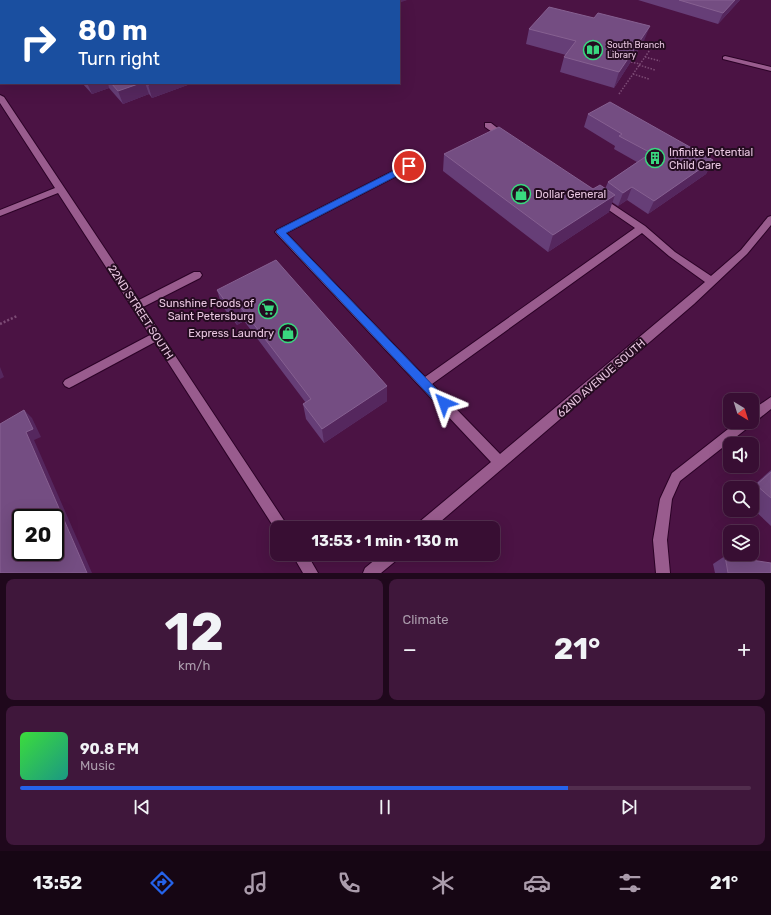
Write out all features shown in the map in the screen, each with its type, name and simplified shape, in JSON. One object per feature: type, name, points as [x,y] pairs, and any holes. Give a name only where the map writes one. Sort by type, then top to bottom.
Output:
[{"type":"street","points":[[725,58],[771,69]]},
{"type":"street","name":"22ND STREET SOUTH","points":[[0,97],[277,521]]},
{"type":"street","points":[[488,126],[514,143]]},
{"type":"street","points":[[409,166],[280,232],[500,463]]},
{"type":"street","points":[[0,213],[61,189]]},
{"type":"street","points":[[591,194],[642,228],[672,254],[711,281]]},
{"type":"street","name":"62ND AVENUE SOUTH","points":[[431,521],[744,252],[771,219]]},
{"type":"street","points":[[425,383],[642,228]]},
{"type":"street","points":[[137,306],[197,275]]},
{"type":"street","points":[[69,383],[157,336]]},
{"type":"street","points":[[759,411],[771,402]]},
{"type":"street","points":[[663,573],[660,540],[666,499],[676,477],[737,429]]},
{"type":"street","points":[[303,561],[311,573]]},
{"type":"street","points":[[370,573],[385,561]]},
{"type":"path","points":[[619,94],[652,47]]},
{"type":"path","points":[[645,57],[660,61]]},
{"type":"path","points":[[631,62],[655,70]]},
{"type":"path","points":[[633,74],[649,79]]},
{"type":"path","points":[[0,324],[17,316]]},
{"type":"building","points":[[679,0],[735,0],[723,13]]},
{"type":"building","points":[[549,7],[594,18],[598,13],[650,26],[619,72],[564,57],[576,41],[529,29]]},
{"type":"building","points":[[112,84],[138,84],[118,91]]},
{"type":"building","points":[[610,102],[713,160],[654,201],[632,187],[623,193],[608,182],[651,153],[619,136],[622,134],[588,114]]},
{"type":"building","name":"Dollar General","points":[[499,127],[593,189],[600,185],[615,195],[553,235],[444,154]]},
{"type":"building","points":[[276,260],[387,386],[322,429],[303,404],[311,399],[239,305],[231,309],[217,290]]},
{"type":"building","points":[[24,410],[33,429],[26,432],[59,509],[12,509],[12,561],[64,561],[64,520],[87,573],[0,573],[0,424]]},
{"type":"building","points":[[771,472],[771,498],[759,488],[759,482]]},
{"type":"building","points":[[726,561],[758,561],[771,563],[771,573],[728,573]]},
{"type":"place","name":"South Branch Library","points":[[593,50]]},
{"type":"place","name":"Infinite Potential Child Care","points":[[655,158]]},
{"type":"place","name":"Dollar General","points":[[521,194]]},
{"type":"place","name":"Sunshine Foods of Saint Petersburg","points":[[268,309]]},
{"type":"place","name":"Express Laundry","points":[[288,333]]},
{"type":"route","points":[[409,166],[280,232],[444,403]]}]
